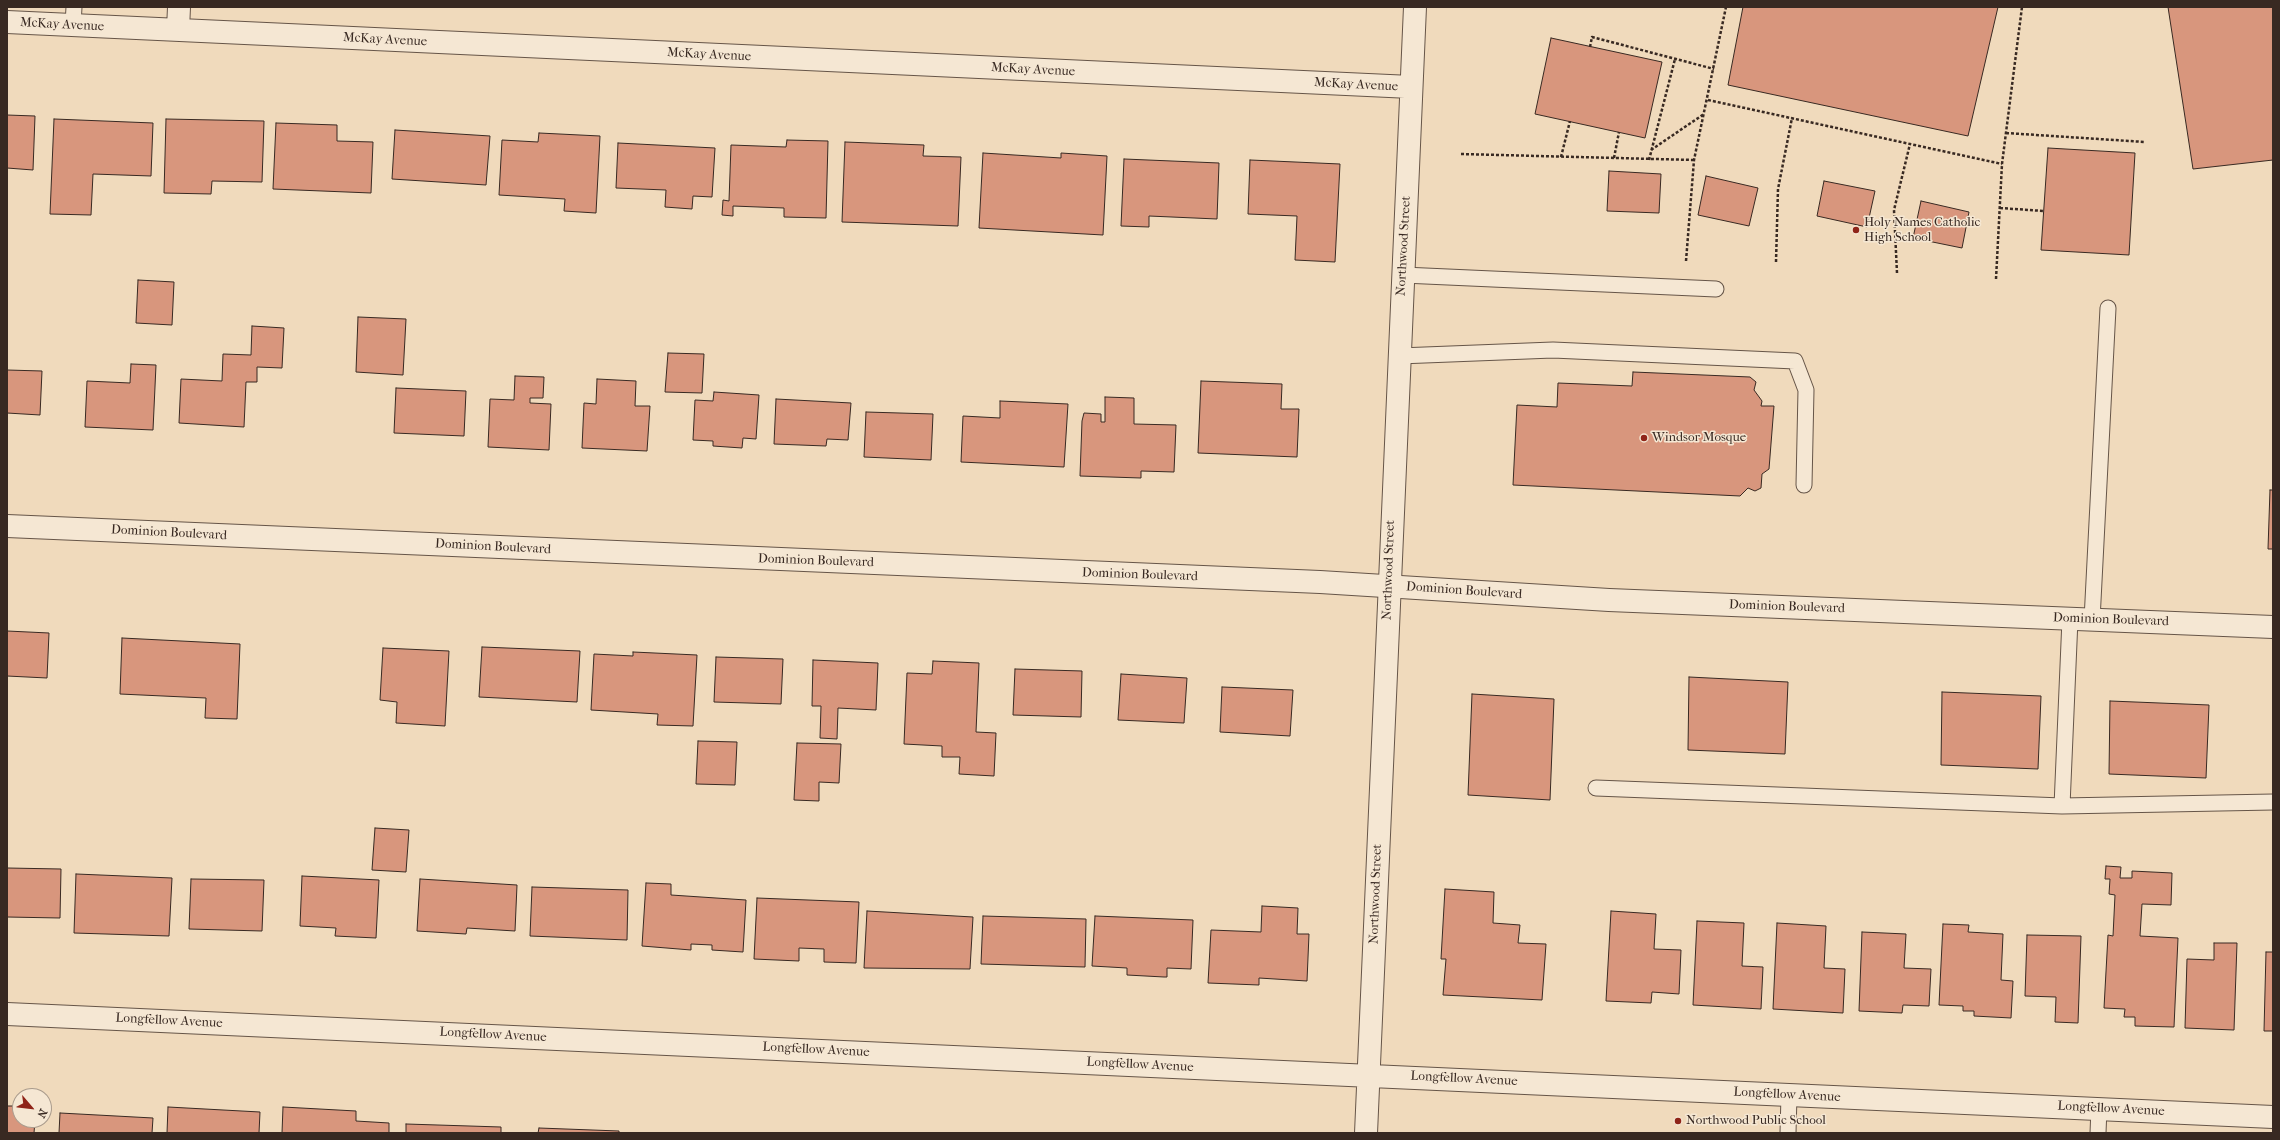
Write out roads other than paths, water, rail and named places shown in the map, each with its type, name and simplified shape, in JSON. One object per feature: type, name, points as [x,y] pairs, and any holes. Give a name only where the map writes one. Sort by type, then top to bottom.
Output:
[{"type":"street","points":[[178,30],[179,7]]},
{"type":"street","name":"Northwood Street","points":[[1366,1133],[1388,585],[1415,7]]},
{"type":"street","name":"McKay Avenue","points":[[7,22],[73,16],[178,30],[1411,87]]},
{"type":"street","name":"Dominion Boulevard","points":[[7,526],[1388,585],[1609,600],[2273,627]]},
{"type":"street","name":"Longfellow Avenue","points":[[7,1014],[2273,1117]]},
{"type":"lane","points":[[1403,275],[1716,289]]},
{"type":"lane","points":[[2092,620],[2108,308]]},
{"type":"lane","points":[[1399,356],[1553,350],[1795,361],[1806,390],[1804,485]]},
{"type":"lane","points":[[2062,806],[2070,619]]},
{"type":"lane","points":[[1596,788],[2062,806],[2273,802]]},
{"type":"lane","points":[[1788,1095],[1788,1133]]},
{"type":"lane","points":[[2098,1133],[2099,1108]]},
{"type":"place","name":"Holy Names Catholic High School","points":[[1856,230]]},
{"type":"place","name":"Windsor Mosque","points":[[1644,438]]},
{"type":"place","name":"Northwood Public School","points":[[1678,1121]]}]
